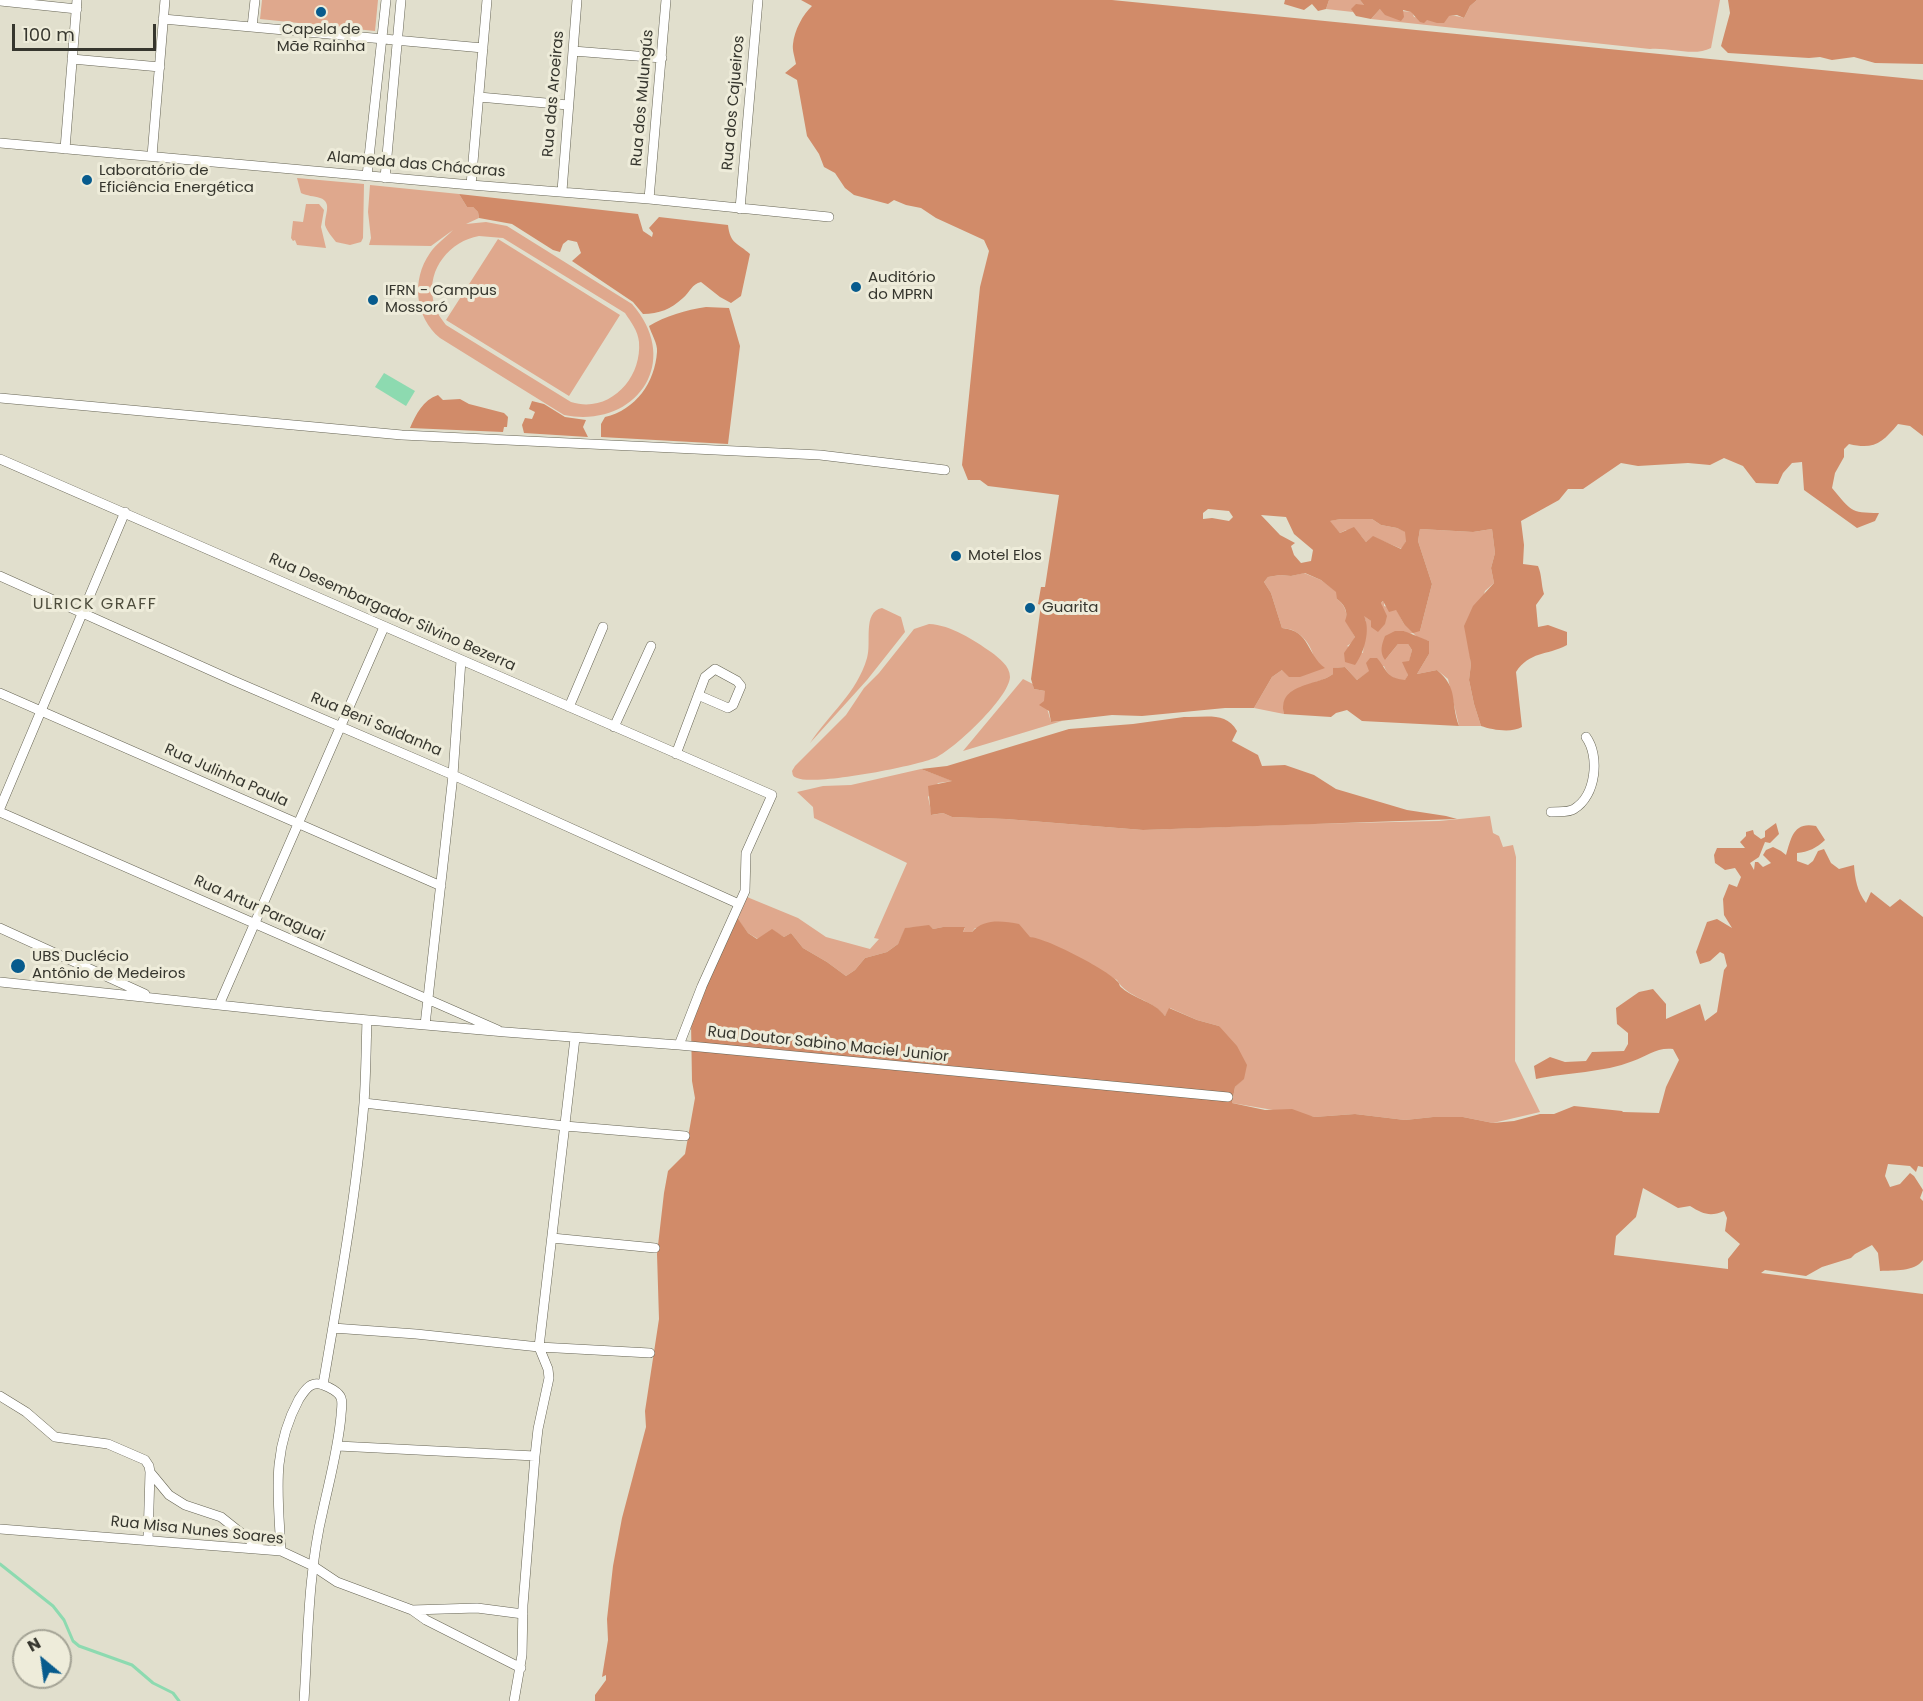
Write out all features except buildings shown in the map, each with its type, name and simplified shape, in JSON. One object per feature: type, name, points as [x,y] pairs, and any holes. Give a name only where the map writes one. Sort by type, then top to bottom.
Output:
[{"type":"street","points":[[152,156],[165,0]]},
{"type":"street","points":[[252,27],[255,0]]},
{"type":"street","points":[[367,176],[386,0]]},
{"type":"street","points":[[385,177],[401,0]]},
{"type":"street","points":[[471,185],[487,0]]},
{"type":"street","name":"Rua das Aroeiras","points":[[562,191],[577,0]]},
{"type":"street","name":"Rua dos Mulungús","points":[[649,199],[666,0]]},
{"type":"street","name":"Rua dos Cajueiros","points":[[740,209],[758,0]]},
{"type":"street","points":[[0,1],[77,4],[64,149]]},
{"type":"street","points":[[163,19],[483,48]]},
{"type":"street","points":[[573,51],[662,58]]},
{"type":"street","points":[[72,59],[160,67]]},
{"type":"street","points":[[479,97],[568,105]]},
{"type":"street","name":"Alameda das Chácaras","points":[[0,143],[562,191],[829,217]]},
{"type":"street","points":[[0,398],[402,435],[820,455],[945,470]]},
{"type":"street","name":"Rua Desembargador Silvino Bezerra","points":[[0,459],[772,795],[746,854],[745,891],[739,904]]},
{"type":"street","points":[[0,810],[125,512]]},
{"type":"street","name":"Rua Beni Saldanha","points":[[0,576],[453,775],[739,904]]},
{"type":"street","points":[[219,1005],[384,627]]},
{"type":"street","points":[[569,707],[603,627]]},
{"type":"street","points":[[614,727],[651,646]]},
{"type":"street","points":[[425,1025],[453,775],[461,660]]},
{"type":"street","points":[[676,754],[698,695],[705,677],[715,669],[737,681],[741,686],[733,705],[728,708],[698,695]]},
{"type":"street","name":"Rua Julinha Paula","points":[[0,693],[441,886]]},
{"type":"street","points":[[1551,812],[1568,812],[1574,809],[1587,794],[1593,776],[1594,758],[1591,744],[1586,737]]},
{"type":"street","name":"Rua Artur Paraguai","points":[[0,810],[505,1032]]},
{"type":"street","points":[[678,1045],[739,904]]},
{"type":"street","points":[[0,928],[154,998]]},
{"type":"street","name":"Rua Doutor Sabino Maciel Junior","points":[[0,982],[367,1020],[678,1045],[1228,1097]]},
{"type":"street","points":[[323,1385],[348,1228],[364,1102],[367,1020]]},
{"type":"street","points":[[514,1701],[521,1668],[535,1456],[549,1378],[548,1369],[539,1347],[575,1038]]},
{"type":"street","points":[[364,1102],[565,1126],[685,1136]]},
{"type":"street","points":[[552,1238],[655,1248]]},
{"type":"street","points":[[333,1328],[539,1347],[650,1353]]},
{"type":"street","points":[[281,1551],[278,1460],[282,1440],[289,1418],[307,1387],[312,1384],[323,1385],[337,1393],[342,1401],[338,1446],[322,1512],[313,1566],[304,1701]]},
{"type":"street","points":[[0,1396],[26,1412],[55,1437],[108,1444],[145,1460],[150,1472],[148,1540]]},
{"type":"street","points":[[338,1446],[535,1456]]},
{"type":"street","points":[[150,1472],[169,1495],[185,1505],[221,1517],[261,1549]]},
{"type":"street","name":"Rua Misa Nunes Soares","points":[[0,1529],[281,1551],[313,1566],[337,1582],[412,1610],[477,1608],[523,1614]]},
{"type":"street","points":[[412,1610],[426,1620],[521,1668]]},
{"type":"shaded area","points":[[262,0],[378,0],[375,31],[260,19]]},
{"type":"shaded area","points":[[801,0],[1112,0],[1923,80],[1923,436],[1910,426],[1898,424],[1877,443],[1865,446],[1849,444],[1844,449],[1844,457],[1835,473],[1832,488],[1851,509],[1879,513],[1875,521],[1857,528],[1804,490],[1802,462],[1792,463],[1783,473],[1778,484],[1756,483],[1743,466],[1724,458],[1710,465],[1688,463],[1638,466],[1621,463],[1583,489],[1568,489],[1559,500],[1521,521],[1524,545],[1523,564],[1538,566],[1544,594],[1536,605],[1538,627],[1548,625],[1567,632],[1567,645],[1527,660],[1516,672],[1522,727],[1518,729],[1502,730],[1481,726],[1469,680],[1471,664],[1464,626],[1473,606],[1494,583],[1491,568],[1495,553],[1492,529],[1473,532],[1420,529],[1418,541],[1432,584],[1420,631],[1413,633],[1404,624],[1396,610],[1389,612],[1383,601],[1381,603],[1387,616],[1385,624],[1378,632],[1371,627],[1371,621],[1364,616],[1367,628],[1366,641],[1355,665],[1345,662],[1344,653],[1355,637],[1345,621],[1346,611],[1337,599],[1336,592],[1321,580],[1305,573],[1268,577],[1264,582],[1271,593],[1282,628],[1291,630],[1303,638],[1325,668],[1300,677],[1289,677],[1282,670],[1272,677],[1254,708],[1225,708],[1142,716],[1112,715],[1051,722],[1049,711],[1039,705],[1044,701],[1045,691],[1034,689],[1031,679],[1041,605],[1038,604],[1041,587],[1045,587],[1059,495],[988,486],[980,480],[968,480],[962,465],[980,287],[989,251],[984,240],[936,218],[921,208],[894,200],[888,204],[854,195],[845,188],[835,173],[824,167],[819,154],[807,136],[797,80],[785,73],[796,64],[793,51],[795,34],[802,18],[812,6]],"holes":[[[1208,509],[1229,511],[1233,517],[1229,521],[1203,519],[1203,513]],[[1261,515],[1286,517],[1294,534],[1313,550],[1311,561],[1301,563],[1294,555],[1291,546],[1295,543],[1280,535]],[[1372,519],[1381,525],[1405,532],[1406,541],[1401,549],[1373,536],[1366,542],[1354,527],[1340,533],[1330,521]]]},
{"type":"shaded area","points":[[1285,0],[1329,0],[1326,9],[1318,11],[1312,4],[1304,10],[1284,4]]},
{"type":"shaded area","points":[[1329,0],[1360,0],[1364,5],[1352,9],[1353,12],[1326,9]]},
{"type":"shaded area","points":[[1360,0],[1477,0],[1470,6],[1464,18],[1457,15],[1449,16],[1444,23],[1427,20],[1424,23],[1420,22],[1411,12],[1403,10],[1404,17],[1401,21],[1385,15],[1380,9],[1371,19],[1356,16],[1351,9],[1356,4],[1364,5]]},
{"type":"shaded area","points":[[1477,0],[1720,0],[1711,48],[1697,52],[1371,19],[1380,9],[1412,12],[1414,17],[1458,16],[1464,18],[1470,6]]},
{"type":"shaded area","points":[[1728,0],[1923,0],[1923,64],[1875,63],[1854,57],[1832,60],[1820,57],[1728,53],[1721,46],[1730,13]]},
{"type":"shaded area","points":[[297,178],[364,184],[361,242],[350,245],[336,242],[325,225],[326,203],[320,198],[301,193]]},
{"type":"shaded area","points":[[370,185],[459,194],[467,207],[473,207],[478,212],[479,218],[466,224],[486,222],[507,226],[632,304],[647,326],[653,348],[652,368],[644,386],[631,401],[612,412],[590,417],[564,415],[440,338],[425,320],[418,298],[418,286],[424,264],[430,253],[453,230],[431,246],[369,245],[371,238],[368,212]],"holes":[[[479,236],[503,238],[625,313],[630,320],[639,342],[635,369],[629,380],[610,398],[598,403],[571,402],[446,325],[434,303],[432,288],[437,267],[450,250],[468,239]]]},
{"type":"shaded area","points":[[459,194],[638,214],[643,231],[652,237],[653,233],[649,228],[659,217],[728,225],[733,240],[750,254],[741,296],[731,303],[701,282],[695,284],[683,298],[669,308],[660,312],[643,314],[633,302],[572,261],[581,253],[577,242],[568,240],[563,244],[560,252],[553,250],[512,224],[479,218],[478,212],[473,207],[467,207]]},
{"type":"shaded area","points":[[306,204],[319,204],[324,210],[321,227],[326,248],[297,245],[291,238],[293,221],[303,222]]},
{"type":"shaded area","points":[[498,239],[620,315],[569,396],[446,320]]},
{"type":"shaded area","points":[[706,307],[729,308],[740,346],[728,444],[601,437],[601,424],[605,417],[626,408],[635,401],[648,384],[657,349],[649,326],[676,314]]},
{"type":"shaded area","points":[[384,373],[415,391],[406,406],[375,387]]},
{"type":"shaded area","points":[[438,395],[443,400],[460,399],[469,404],[504,413],[508,417],[507,427],[504,427],[503,432],[410,428],[424,404]]},
{"type":"shaded area","points":[[532,401],[544,404],[565,417],[586,420],[583,427],[588,437],[524,433],[522,425],[525,418],[532,419],[535,412],[529,409]]},
{"type":"shaded area","points":[[1372,519],[1381,525],[1406,532],[1406,541],[1402,549],[1373,537],[1366,542],[1361,536],[1346,530],[1340,533],[1329,521]]},
{"type":"shaded area","points":[[1420,529],[1473,532],[1492,529],[1495,553],[1491,568],[1494,583],[1485,591],[1469,647],[1471,664],[1469,680],[1481,726],[1459,726],[1448,679],[1437,670],[1417,674],[1429,654],[1429,641],[1404,631],[1385,660],[1398,644],[1408,644],[1412,650],[1405,681],[1392,677],[1384,666],[1370,671],[1357,680],[1345,667],[1334,668],[1333,674],[1287,697],[1284,714],[1254,708],[1272,677],[1282,670],[1315,661],[1311,648],[1304,638],[1294,631],[1282,628],[1271,593],[1264,582],[1268,577],[1304,573],[1321,580],[1337,592],[1337,599],[1345,608],[1346,621],[1355,637],[1353,642],[1347,646],[1363,653],[1366,621],[1362,614],[1371,621],[1382,609],[1381,603],[1384,601],[1384,606],[1396,609],[1404,624],[1420,631],[1432,584],[1418,541]]},
{"type":"shaded area","points":[[882,608],[901,617],[905,632],[867,680],[810,743],[857,682],[867,658],[872,615]]},
{"type":"shaded area","points":[[929,624],[946,627],[962,634],[991,652],[1006,666],[1010,673],[1007,686],[991,709],[956,744],[937,757],[926,761],[844,777],[807,780],[793,776],[792,771],[795,766],[846,715],[864,688],[914,629]]},
{"type":"shaded area","points":[[1395,631],[1404,631],[1429,641],[1429,654],[1417,674],[1437,670],[1444,677],[1451,689],[1459,726],[1362,721],[1347,710],[1331,717],[1284,714],[1283,704],[1292,691],[1326,678],[1333,674],[1333,668],[1345,667],[1357,680],[1369,671],[1366,663],[1370,658],[1377,658],[1391,676],[1405,680],[1408,675],[1402,662],[1409,661],[1412,650],[1408,644],[1398,644],[1385,660],[1382,654],[1385,636]]},
{"type":"shaded area","points":[[1023,679],[1033,684],[1034,689],[1045,691],[1045,701],[1051,722],[1062,721],[963,751]]},
{"type":"shaded area","points":[[1184,717],[1214,717],[1227,721],[1237,731],[1232,741],[1258,755],[1262,766],[1285,765],[1314,775],[1336,789],[1407,810],[1457,819],[1143,830],[952,817],[943,813],[931,815],[928,786],[952,781],[921,769],[947,766],[1069,729]]},
{"type":"shaded area","points":[[921,769],[953,781],[938,783],[928,797],[932,815],[943,813],[952,817],[1143,830],[1439,821],[1490,816],[1493,833],[1499,836],[1503,847],[1513,845],[1516,857],[1515,1061],[1540,1112],[1493,1123],[1463,1117],[1405,1120],[1355,1114],[1314,1117],[1232,1103],[1235,1087],[1243,1079],[1219,1026],[1197,1020],[1170,1008],[1165,1016],[1160,1010],[1127,991],[1117,980],[1030,937],[975,928],[972,932],[963,932],[965,928],[933,929],[929,926],[906,928],[898,944],[887,952],[865,958],[855,970],[846,976],[803,948],[791,933],[784,937],[772,930],[758,939],[748,933],[736,917],[747,897],[798,918],[826,937],[870,949],[879,939],[874,938],[907,863],[814,818],[813,807],[797,792],[823,786],[851,785]]},
{"type":"shaded area","points":[[1776,823],[1779,834],[1770,843],[1765,842],[1759,857],[1750,863],[1754,870],[1755,862],[1763,867],[1771,863],[1763,855],[1766,850],[1773,847],[1786,855],[1792,837],[1798,829],[1808,825],[1816,826],[1825,840],[1812,849],[1797,853],[1797,861],[1808,865],[1818,851],[1824,849],[1831,863],[1839,869],[1854,865],[1857,885],[1866,903],[1871,892],[1890,907],[1900,899],[1923,917],[1923,1167],[1918,1166],[1916,1172],[1910,1166],[1888,1164],[1885,1176],[1890,1187],[1900,1184],[1910,1173],[1923,1190],[1920,1198],[1923,1201],[1923,1260],[1914,1267],[1880,1271],[1878,1253],[1872,1245],[1851,1258],[1822,1267],[1806,1276],[1765,1270],[1761,1273],[1923,1294],[1923,1701],[595,1701],[595,1695],[606,1680],[606,1675],[602,1677],[608,1640],[607,1619],[613,1566],[622,1518],[646,1427],[645,1411],[659,1319],[657,1254],[664,1193],[668,1171],[685,1154],[695,1098],[692,1081],[691,1022],[736,916],[748,933],[757,939],[772,929],[784,937],[791,933],[803,948],[846,976],[855,970],[865,958],[887,952],[898,944],[905,928],[929,925],[933,929],[965,927],[963,932],[972,932],[982,924],[1000,922],[1019,924],[1030,937],[1062,948],[1101,969],[1127,992],[1156,1007],[1165,1016],[1169,1008],[1197,1020],[1219,1026],[1237,1046],[1247,1065],[1244,1079],[1235,1087],[1232,1103],[1265,1110],[1292,1109],[1314,1117],[1355,1114],[1405,1120],[1463,1117],[1493,1123],[1514,1121],[1540,1114],[1554,1114],[1574,1106],[1623,1112],[1659,1113],[1666,1087],[1679,1060],[1673,1049],[1657,1051],[1610,1068],[1536,1079],[1534,1066],[1550,1057],[1565,1062],[1586,1061],[1592,1052],[1624,1051],[1628,1044],[1628,1033],[1617,1024],[1616,1008],[1639,992],[1653,989],[1666,1004],[1666,1019],[1700,1004],[1705,1021],[1717,1012],[1724,970],[1727,966],[1724,954],[1720,952],[1710,961],[1700,964],[1696,952],[1707,922],[1717,919],[1732,928],[1724,915],[1723,899],[1729,884],[1737,887],[1741,877],[1735,868],[1725,870],[1715,863],[1714,855],[1717,848],[1745,848],[1740,842],[1746,836],[1746,832],[1753,830],[1754,834],[1761,839],[1765,837],[1765,831]],"holes":[[[1643,1188],[1678,1208],[1690,1206],[1703,1213],[1711,1214],[1724,1211],[1727,1218],[1725,1231],[1740,1244],[1728,1259],[1728,1269],[1614,1255],[1616,1236],[1636,1217]]]},
{"type":"waterway","points":[[0,1564],[53,1606],[64,1620],[73,1641],[79,1646],[132,1665],[153,1683],[173,1693],[179,1701]]},
{"type":"place","name":"Capela de Mãe Rainha","points":[[321,12]]},
{"type":"place","name":"Laboratório de Eficiência Energética","points":[[87,180]]},
{"type":"place","name":"Auditório do MPRN","points":[[856,287]]},
{"type":"place","name":"IFRN - Campus Mossoró","points":[[373,300]]},
{"type":"place","name":"Motel Elos","points":[[956,556]]},
{"type":"place","name":"Guarita","points":[[1030,608]]},
{"type":"place","name":"UBS Duclécio Antônio de Medeiros","points":[[18,966]]},
{"type":"district","name":"ULRICK GRAFF","points":[[95,605]]}]
